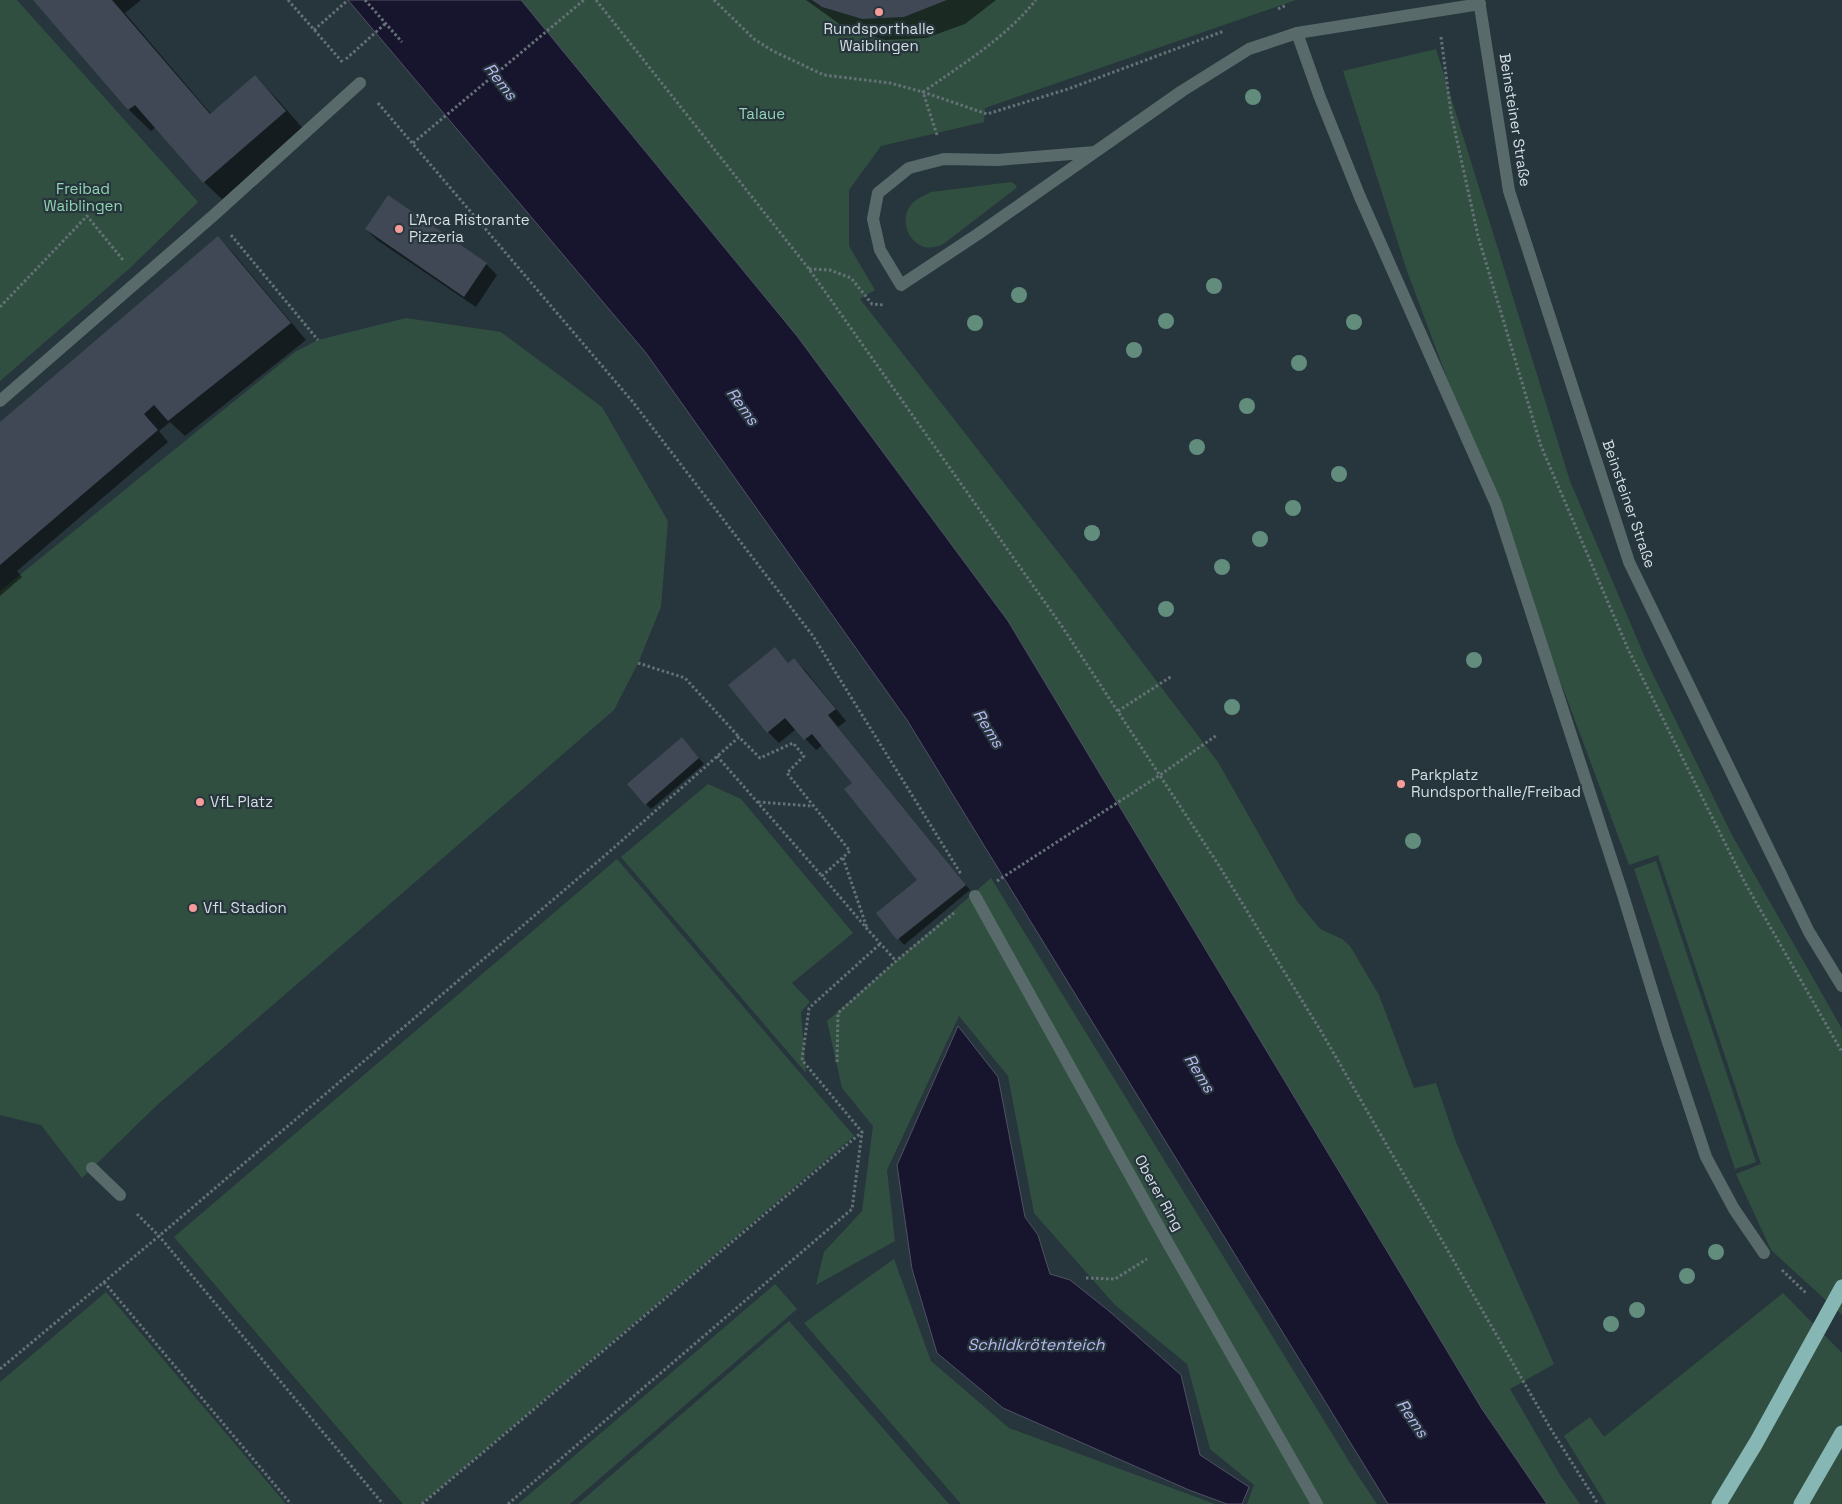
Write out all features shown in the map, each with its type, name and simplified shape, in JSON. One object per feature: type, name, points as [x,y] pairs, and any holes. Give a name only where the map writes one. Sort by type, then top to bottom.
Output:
[{"type":"highway","points":[[1720,1504],[1756,1443],[1842,1286]]},
{"type":"highway","points":[[1802,1504],[1842,1433]]},
{"type":"street","points":[[1095,152],[998,160],[944,159],[909,168],[878,193],[873,219],[880,250],[901,285],[1095,152],[1182,92],[1249,50],[1297,33],[1479,2]]},
{"type":"street","name":"Beinsteiner Straße","points":[[1479,2],[1509,191],[1629,562],[1809,932],[1842,986]]},
{"type":"street","points":[[1297,33],[1319,95],[1360,197],[1496,504],[1706,1157],[1734,1209],[1764,1253]]},
{"type":"street","points":[[0,401],[214,215],[360,83]]},
{"type":"street","name":"Oberer Ring","points":[[975,896],[1169,1245],[1317,1504]]},
{"type":"street","points":[[92,1168],[120,1195]]},
{"type":"path","points":[[288,0],[413,143],[632,401],[812,636],[975,896]]},
{"type":"path","points":[[314,30],[348,0]]},
{"type":"path","points":[[365,0],[402,42]]},
{"type":"path","points":[[413,143],[584,0]]},
{"type":"path","points":[[596,0],[809,269],[1061,625],[1218,864],[1322,1034],[1547,1423],[1598,1504]]},
{"type":"path","points":[[714,0],[754,39],[773,51],[824,75],[890,83],[987,114],[1068,89],[1226,30]]},
{"type":"path","points":[[923,92],[995,41],[1020,20],[1036,0]]},
{"type":"path","points":[[1270,12],[1287,5]]},
{"type":"path","points":[[342,62],[386,23]]},
{"type":"path","points":[[923,92],[944,159]]},
{"type":"path","points":[[214,215],[318,340]]},
{"type":"path","points":[[0,307],[87,216],[124,260]]},
{"type":"path","points":[[809,269],[830,270],[851,278],[872,304],[887,305]]},
{"type":"path","points":[[638,663],[685,678],[760,758],[793,743],[804,756],[787,773],[850,851],[822,876]]},
{"type":"path","points":[[1118,711],[1172,676]]},
{"type":"path","points":[[837,1062],[838,1013],[896,961],[975,896],[1160,775],[1217,735]]},
{"type":"path","points":[[0,1370],[609,852],[740,737]]},
{"type":"path","points":[[717,756],[896,961]]},
{"type":"path","points":[[758,802],[812,806]]},
{"type":"path","points":[[842,858],[868,931]]},
{"type":"path","points":[[508,1504],[852,1209],[862,1132],[802,1060],[809,1008],[880,944]]},
{"type":"path","points":[[422,1504],[862,1132]]},
{"type":"path","points":[[120,1195],[159,1236],[383,1504]]},
{"type":"path","points":[[1086,1278],[1115,1279],[1169,1245]]},
{"type":"path","points":[[1764,1253],[1814,1300]]},
{"type":"path","points":[[104,1282],[291,1504]]},
{"type":"green space","name":"Freibad Waiblingen","points":[[0,0],[17,0],[198,202],[130,268],[0,381]]},
{"type":"green space","name":"Talaue","points":[[521,0],[812,0],[822,7],[862,19],[904,17],[947,0],[1296,0],[985,108],[984,122],[881,146],[849,190],[849,246],[875,290],[860,299],[1076,575],[1218,762],[1297,901],[1320,929],[1342,939],[1350,946],[1379,995],[1414,1088],[1436,1083],[1456,1142],[1554,1364],[1510,1389],[1560,1475],[1580,1504],[1547,1504],[1482,1409],[1008,621],[797,336]]},
{"type":"green space","points":[[1436,49],[1570,481],[1646,660],[1732,835],[1842,1029],[1842,1315],[1771,1250],[1736,1174],[1761,1164],[1658,855],[1629,865],[1407,271],[1343,71]]},
{"type":"green space","points":[[1011,182],[1017,186],[1015,189],[942,245],[924,247],[912,239],[909,234],[906,222],[908,210],[915,201],[931,192]]},
{"type":"green space","name":"VfL Stadion","points":[[406,318],[501,332],[602,407],[668,521],[661,607],[638,663],[614,710],[156,1106],[82,1178],[41,1125],[0,1115],[0,591],[295,352],[318,340]]},
{"type":"green space","points":[[708,784],[741,799],[853,933],[792,983],[810,1002],[801,1012],[806,1073],[621,857]]},
{"type":"green space","points":[[617,859],[854,1136],[421,1504],[403,1504],[174,1237]]},
{"type":"green space","points":[[1656,861],[1756,1162],[1735,1169],[1634,869]]},
{"type":"green space","points":[[991,878],[1377,1504],[1247,1504],[1254,1485],[1210,1449],[1187,1364],[1115,1305],[1034,1213],[1008,1076],[959,1016],[887,1170],[895,1241],[816,1285],[824,1252],[862,1211],[873,1126],[842,1088],[827,1021]]},
{"type":"green space","points":[[894,1259],[931,1361],[1009,1428],[1215,1504],[961,1504],[804,1323]]},
{"type":"green space","points":[[775,1284],[797,1309],[570,1504],[518,1504]]},
{"type":"green space","points":[[106,1292],[286,1504],[0,1504],[0,1382]]},
{"type":"green space","points":[[1783,1293],[1842,1353],[1842,1504],[1606,1504],[1564,1436],[1590,1417],[1604,1437]]},
{"type":"green space","points":[[789,1321],[949,1504],[578,1504]]},
{"type":"water","name":"Rems","points":[[348,0],[521,0],[797,336],[1008,621],[1482,1409],[1547,1504],[1388,1504],[907,720],[646,353]]},
{"type":"water","name":"Schildkrötenteich","points":[[958,1026],[998,1077],[1025,1217],[1038,1235],[1050,1274],[1070,1280],[1109,1311],[1181,1375],[1200,1455],[1249,1487],[1242,1504],[1227,1504],[1189,1490],[1003,1408],[937,1353],[912,1269],[897,1165]]},
{"type":"building","points":[[33,0],[112,0],[210,114],[255,75],[286,111],[203,183],[135,105],[128,110]]},
{"type":"building","name":"Rundsporthalle Waiblingen","points":[[812,0],[947,0],[904,17],[862,19],[822,7]]},
{"type":"building","points":[[388,195],[487,263],[464,297],[365,229]]},
{"type":"building","points":[[218,236],[291,323],[168,421],[154,405],[144,414],[158,430],[0,565],[0,422]]},
{"type":"building","points":[[775,647],[788,663],[794,658],[836,709],[828,715],[966,885],[897,940],[876,913],[917,880],[844,789],[852,783],[812,734],[804,740],[785,718],[767,733],[728,685]]},
{"type":"building","points":[[682,737],[699,758],[645,805],[627,784]]},
{"type":"place","name":"Rundsporthalle Waiblingen","points":[[879,12]]},
{"type":"place","name":"L'Arca Ristorante Pizzeria","points":[[399,229]]},
{"type":"place","name":"Parkplatz Rundsporthalle/Freibad","points":[[1401,784]]},
{"type":"place","name":"VfL Platz","points":[[200,802]]},
{"type":"place","name":"VfL Stadion","points":[[193,908]]}]
